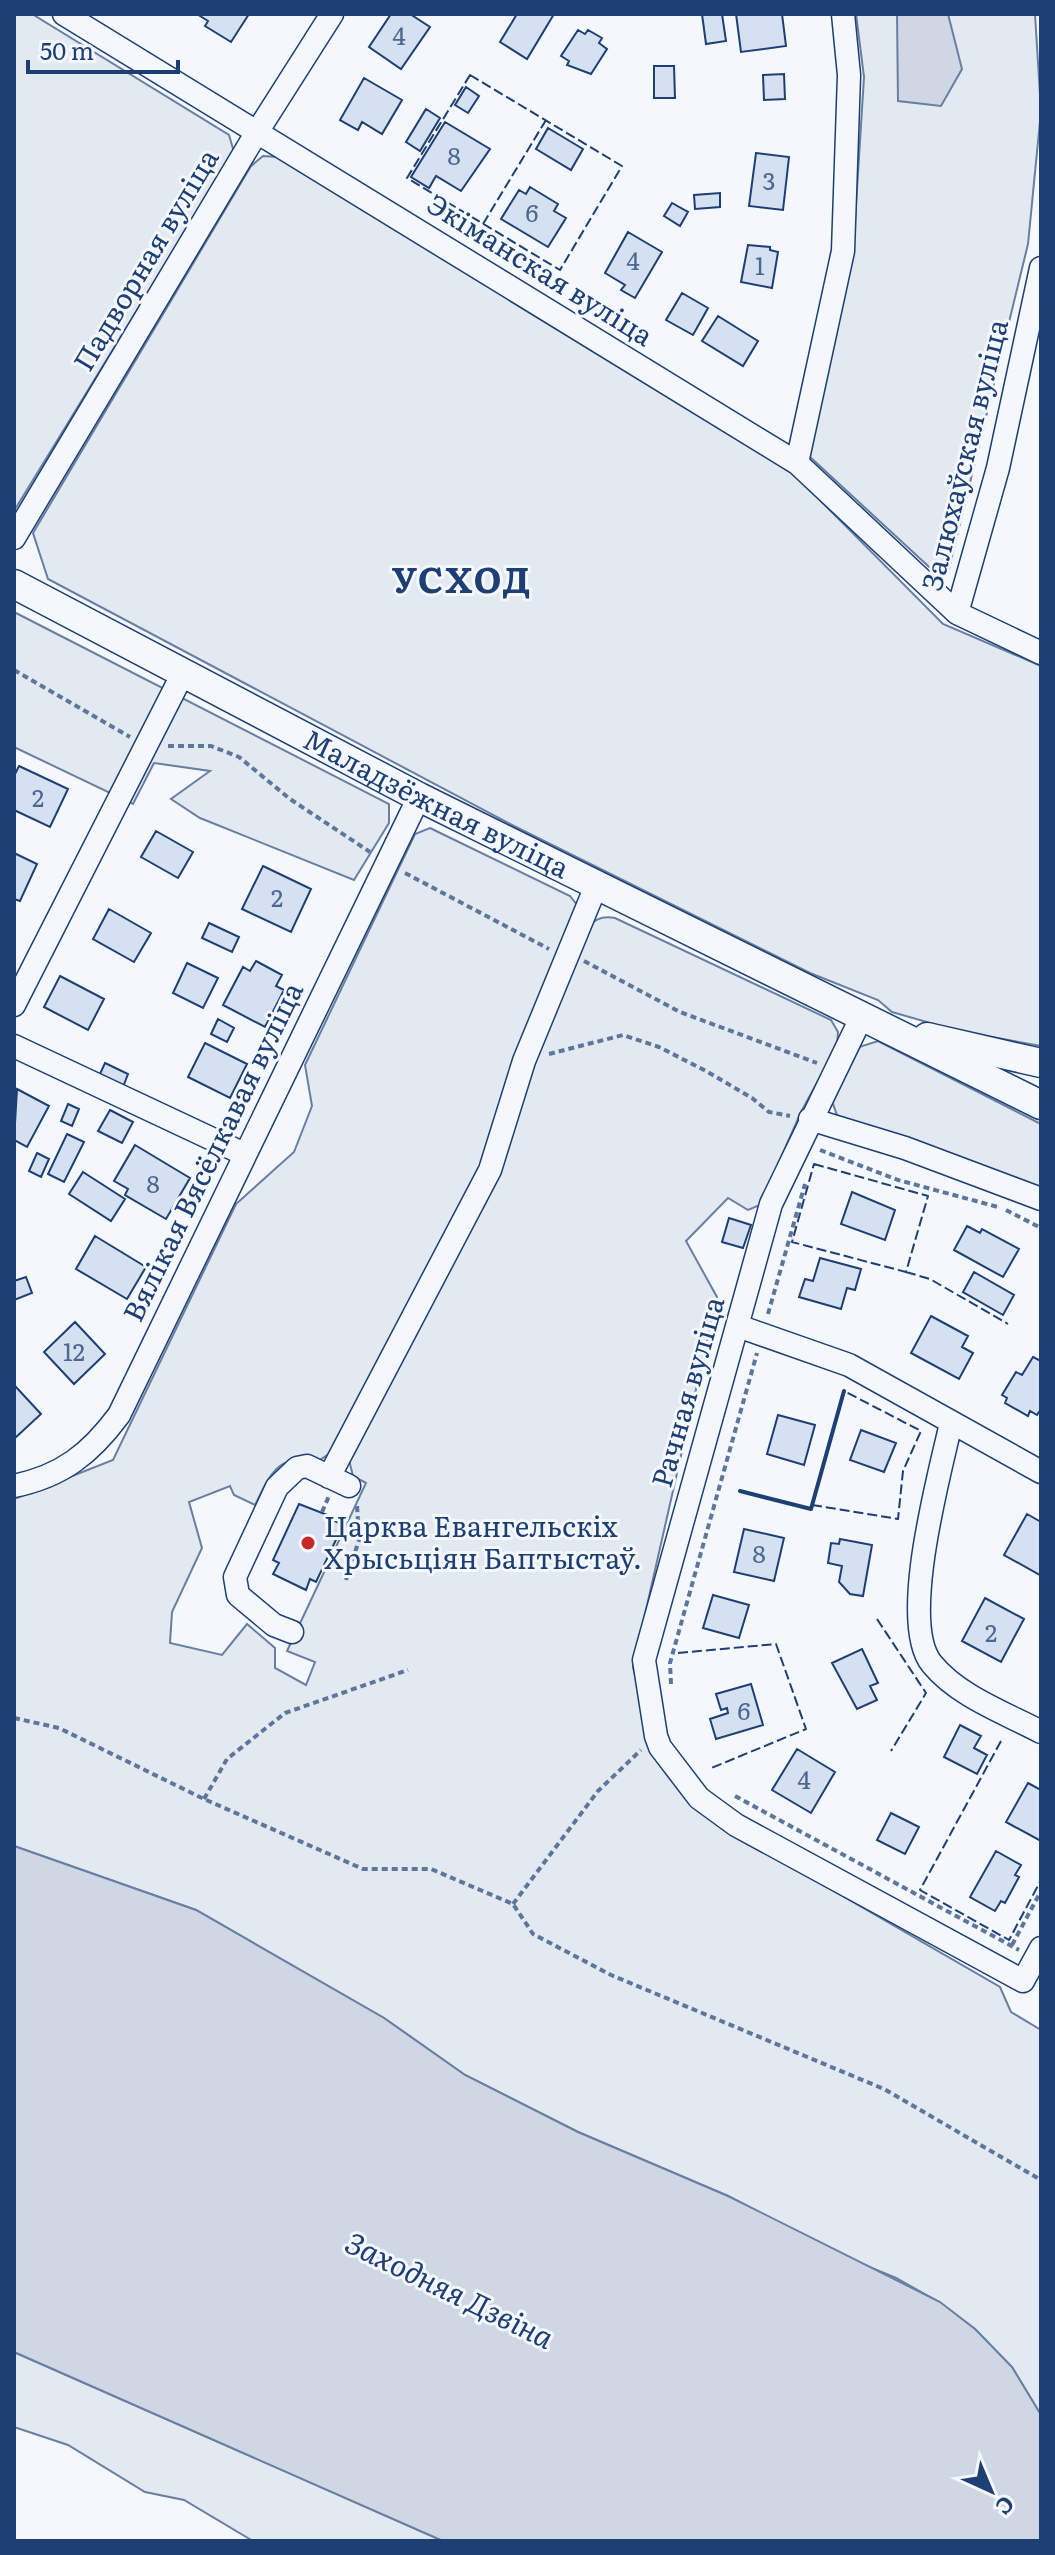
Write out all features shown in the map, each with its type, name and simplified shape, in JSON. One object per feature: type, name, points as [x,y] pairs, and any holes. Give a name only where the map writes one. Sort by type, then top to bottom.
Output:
[{"type":"main road","name":"Маладзёжная вуліца","points":[[14,584],[419,797],[1041,1105]]},
{"type":"main road","name":"Маладзёжная вуліца","points":[[862,1016],[903,1032],[1041,1063]]},
{"type":"street","name":"Экіманская вуліца","points":[[64,14],[797,463],[957,613]]},
{"type":"street","name":"Падворная вуліца","points":[[14,538],[257,132],[332,14]]},
{"type":"street","points":[[797,463],[843,251],[849,75],[843,14]]},
{"type":"street","name":"Залюхаўская вуліца","points":[[1041,268],[998,468],[957,613],[1041,653]]},
{"type":"street","points":[[14,1005],[182,675]]},
{"type":"street","name":"Вялікая Вясёлкавая вуліца","points":[[14,1486],[44,1480],[73,1464],[98,1443],[119,1415],[419,797]]},
{"type":"street","points":[[292,1632],[274,1625],[238,1595],[235,1577],[277,1487],[297,1468],[307,1466],[345,1489],[490,1170],[524,1061],[565,955],[596,886]]},
{"type":"street","name":"Рачная вуліца","points":[[862,1016],[771,1204],[644,1660],[656,1736],[699,1798],[736,1825],[1023,1981],[1038,1953]]},
{"type":"street","points":[[14,1046],[244,1154]]},
{"type":"street","points":[[810,1119],[905,1148],[1041,1199]]},
{"type":"street","points":[[738,1326],[849,1365],[1041,1472]]},
{"type":"street","points":[[951,1423],[920,1575],[921,1644],[930,1662],[945,1677],[1041,1732]]},
{"type":"path","points":[[14,670],[146,746],[211,746],[239,757],[290,799],[387,863],[536,945],[582,960],[680,1012],[828,1068],[838,1064]]},
{"type":"path","points":[[524,1061],[623,1035],[659,1047],[706,1071],[752,1098],[769,1112],[810,1119]]},
{"type":"path","points":[[799,1142],[898,1180],[1001,1208],[1041,1228]]},
{"type":"path","points":[[768,1315],[807,1178]]},
{"type":"path","points":[[671,1692],[670,1663],[760,1345]]},
{"type":"path","points":[[345,1489],[359,1540],[346,1580]]},
{"type":"path","points":[[322,1512],[326,1503]]},
{"type":"path","points":[[204,1799],[227,1759],[285,1713],[408,1670]]},
{"type":"path","points":[[14,1718],[59,1728],[204,1799],[363,1869],[431,1869],[513,1904],[533,1934],[598,1968],[884,2089],[1041,2180]]},
{"type":"path","points":[[513,1904],[598,1791],[656,1736]]},
{"type":"path","points":[[721,1789],[1012,1945],[1038,1953]]},
{"type":"path","points":[[1012,1945],[1041,1891]]},
{"type":"shaded area","points":[[14,14],[32,14],[229,135],[234,152],[14,511]]},
{"type":"shaded area","points":[[856,14],[1035,14],[1041,111],[1028,244],[948,573],[940,577],[809,456],[853,253],[864,77]]},
{"type":"shaded area","points":[[263,156],[278,157],[792,472],[943,624],[1041,666],[1041,1046],[958,1031],[892,1012],[878,1000],[810,973],[514,826],[48,579],[33,533],[251,166]]},
{"type":"shaded area","points":[[14,612],[389,804],[389,823],[354,880],[200,818],[171,799],[210,771],[154,763],[133,804],[14,747]]},
{"type":"shaded area","points":[[430,828],[570,896],[578,906],[577,914],[512,1081],[484,1169],[335,1450],[315,1463],[302,1460],[284,1464],[271,1476],[255,1505],[234,1495],[230,1486],[189,1502],[202,1548],[172,1612],[170,1643],[222,1655],[247,1624],[275,1648],[275,1668],[306,1685],[315,1662],[287,1651],[366,1483],[353,1476],[348,1456],[496,1170],[553,998],[587,927],[601,918],[615,918],[831,1020],[838,1032],[837,1046],[801,1112],[760,1205],[748,1210],[728,1198],[686,1241],[717,1297],[633,1667],[652,1746],[695,1802],[732,1832],[1000,1987],[1011,2012],[1041,2030],[1041,2415],[1012,2367],[975,2329],[939,2302],[896,2278],[838,2254],[728,2196],[578,2132],[465,2075],[384,2018],[196,1910],[14,1846],[14,1499],[113,1460],[236,1204],[294,1152],[312,1106],[305,1065],[415,834]]},
{"type":"shaded area","points":[[878,1041],[1041,1124],[1041,1188],[910,1138],[838,1118],[832,1101],[859,1047]]},
{"type":"shaded area","points":[[14,2352],[443,2541],[253,2541],[184,2500],[145,2492],[68,2445],[14,2427]]},
{"type":"water","points":[[897,14],[948,14],[962,69],[941,106],[898,101]]},
{"type":"water","name":"Заходняя Дзвіна","points":[[14,1846],[196,1910],[384,2018],[465,2075],[578,2132],[728,2196],[940,2302],[975,2329],[1012,2367],[1041,2415],[1041,2541],[443,2541],[14,2352]]},
{"type":"building","points":[[197,14],[249,14],[231,42],[205,26],[208,21]]},
{"type":"building","points":[[391,14],[410,14],[430,27],[401,69],[369,47]]},
{"type":"building","points":[[517,14],[554,14],[527,59],[500,42]]},
{"type":"building","points":[[702,14],[722,14],[726,41],[706,44]]},
{"type":"building","points":[[736,14],[782,14],[786,46],[741,52]]},
{"type":"building","points":[[578,30],[585,34],[588,30],[602,38],[599,43],[607,49],[591,74],[567,65],[569,61],[561,56]]},
{"type":"building","points":[[654,66],[674,66],[675,98],[654,98]]},
{"type":"building","points":[[784,74],[785,99],[764,100],[763,75]]},
{"type":"building","points":[[364,78],[402,100],[382,134],[362,122],[358,130],[340,120]]},
{"type":"building","points":[[466,87],[479,96],[468,113],[455,105]]},
{"type":"building","points":[[426,109],[440,118],[420,151],[406,142]]},
{"type":"building","points":[[445,122],[490,149],[461,191],[436,176],[429,188],[411,177]]},
{"type":"building","points":[[548,128],[583,149],[571,170],[536,149]]},
{"type":"building","points":[[756,153],[789,157],[783,210],[749,206]]},
{"type":"building","points":[[530,187],[558,204],[554,211],[566,218],[548,247],[501,219],[519,190],[526,194]]},
{"type":"building","points":[[720,193],[720,207],[695,209],[694,195]]},
{"type":"building","points":[[672,203],[688,212],[680,226],[664,216]]},
{"type":"building","points":[[628,232],[662,252],[635,298],[621,290],[625,285],[605,273]]},
{"type":"building","points":[[748,245],[770,247],[770,250],[778,252],[772,288],[741,282]]},
{"type":"building","points":[[682,293],[708,308],[693,335],[666,320]]},
{"type":"building","points":[[718,316],[758,341],[743,366],[702,341]]},
{"type":"building","points":[[19,766],[68,789],[50,827],[14,810],[14,776]]},
{"type":"building","points":[[156,831],[193,852],[178,878],[141,857]]},
{"type":"building","points":[[14,853],[37,864],[20,901],[14,899]]},
{"type":"building","points":[[263,866],[311,889],[291,932],[242,909]]},
{"type":"building","points":[[109,909],[151,933],[134,962],[93,939]]},
{"type":"building","points":[[209,923],[239,937],[232,952],[202,938]]},
{"type":"building","points":[[256,961],[282,975],[276,986],[284,990],[265,1027],[223,1005],[243,967],[250,971]]},
{"type":"building","points":[[187,963],[218,978],[203,1008],[173,993]]},
{"type":"building","points":[[60,976],[104,999],[88,1030],[44,1007]]},
{"type":"building","points":[[218,1019],[234,1028],[227,1042],[211,1034]]},
{"type":"building","points":[[205,1043],[247,1064],[230,1098],[188,1077]]},
{"type":"building","points":[[105,1063],[128,1074],[123,1087],[99,1076]]},
{"type":"building","points":[[17,1089],[49,1106],[27,1147],[14,1140]]},
{"type":"building","points":[[68,1104],[79,1109],[72,1126],[61,1121]]},
{"type":"building","points":[[110,1110],[133,1122],[122,1143],[98,1131]]},
{"type":"building","points":[[67,1134],[84,1142],[64,1182],[48,1174]]},
{"type":"building","points":[[135,1145],[190,1178],[166,1219],[125,1195],[128,1189],[114,1181]]},
{"type":"building","points":[[37,1153],[49,1159],[41,1177],[29,1171]]},
{"type":"building","points":[[83,1172],[125,1199],[111,1221],[69,1194]]},
{"type":"building","points":[[852,1192],[895,1210],[885,1240],[841,1224]]},
{"type":"building","points":[[729,1218],[751,1225],[743,1248],[722,1242]]},
{"type":"building","points":[[967,1226],[980,1233],[982,1229],[1019,1249],[1003,1277],[954,1250]]},
{"type":"building","points":[[95,1236],[146,1267],[127,1299],[76,1269]]},
{"type":"building","points":[[820,1258],[861,1269],[855,1290],[847,1288],[841,1309],[799,1297],[805,1279],[813,1281]]},
{"type":"building","points":[[974,1272],[1014,1295],[1003,1315],[963,1292]]},
{"type":"building","points":[[26,1277],[32,1293],[14,1300],[14,1281]]},
{"type":"building","points":[[931,1316],[968,1336],[962,1347],[973,1353],[959,1379],[911,1353]]},
{"type":"building","points":[[75,1322],[105,1354],[74,1384],[44,1352]]},
{"type":"building","points":[[1033,1357],[1041,1361],[1041,1409],[1037,1415],[1030,1411],[1028,1416],[1005,1403],[1007,1398],[1002,1395],[1016,1372],[1022,1375]]},
{"type":"building","points":[[16,1387],[41,1414],[14,1439],[14,1389]]},
{"type":"building","points":[[778,1415],[815,1425],[804,1465],[767,1454]]},
{"type":"building","points":[[861,1430],[896,1443],[884,1472],[850,1460]]},
{"type":"building","name":"Царква Евангельскіх Хрысьціян Баптыстаў.","points":[[299,1504],[330,1516],[343,1525],[316,1582],[310,1579],[306,1590],[273,1574],[279,1563],[273,1560]]},
{"type":"building","points":[[1027,1514],[1041,1522],[1040,1575],[1004,1555]]},
{"type":"building","points":[[744,1529],[784,1538],[774,1581],[734,1572]]},
{"type":"building","points":[[840,1539],[872,1545],[863,1596],[850,1594],[839,1582],[842,1566],[828,1563],[831,1543],[839,1544]]},
{"type":"building","points":[[713,1595],[749,1605],[739,1638],[703,1628]]},
{"type":"building","points":[[985,1598],[1024,1619],[1001,1662],[962,1641]]},
{"type":"building","points":[[862,1649],[878,1683],[870,1686],[877,1700],[857,1709],[832,1663]]},
{"type":"building","points":[[751,1684],[763,1725],[716,1739],[710,1719],[728,1713],[727,1708],[721,1710],[716,1694]]},
{"type":"building","points":[[960,1725],[981,1736],[974,1748],[987,1755],[977,1774],[944,1757]]},
{"type":"building","points":[[797,1749],[835,1772],[811,1813],[772,1790]]},
{"type":"building","points":[[1028,1783],[1041,1790],[1041,1841],[1006,1822]]},
{"type":"building","points":[[891,1813],[919,1827],[905,1854],[877,1840]]},
{"type":"building","points":[[996,1851],[1021,1865],[1015,1875],[1019,1877],[1005,1903],[1001,1901],[995,1911],[970,1897]]},
{"type":"fence","points":[[470,75],[622,166],[560,270],[407,178],[470,75]]},
{"type":"fence","points":[[483,224],[546,120]]},
{"type":"fence","points":[[814,1164],[928,1196],[906,1272],[792,1242],[814,1164]]},
{"type":"fence","points":[[906,1272],[930,1279],[1008,1324]]},
{"type":"fence","points":[[812,1505],[898,1519],[903,1471],[921,1431],[844,1391]]},
{"type":"fence","points":[[877,1619],[926,1693],[891,1751]]},
{"type":"fence","points":[[678,1653],[776,1644],[806,1729],[709,1769]]},
{"type":"fence","points":[[1001,1741],[920,1890],[1009,1940],[1041,1880]]},
{"type":"wall","points":[[740,1491],[811,1509],[844,1391]]},
{"type":"place","name":"Царква Евангельскіх Хрысьціян Баптыстаў.","points":[[308,1543]]},
{"type":"district","name":"УСХОД","points":[[462,580]]}]
